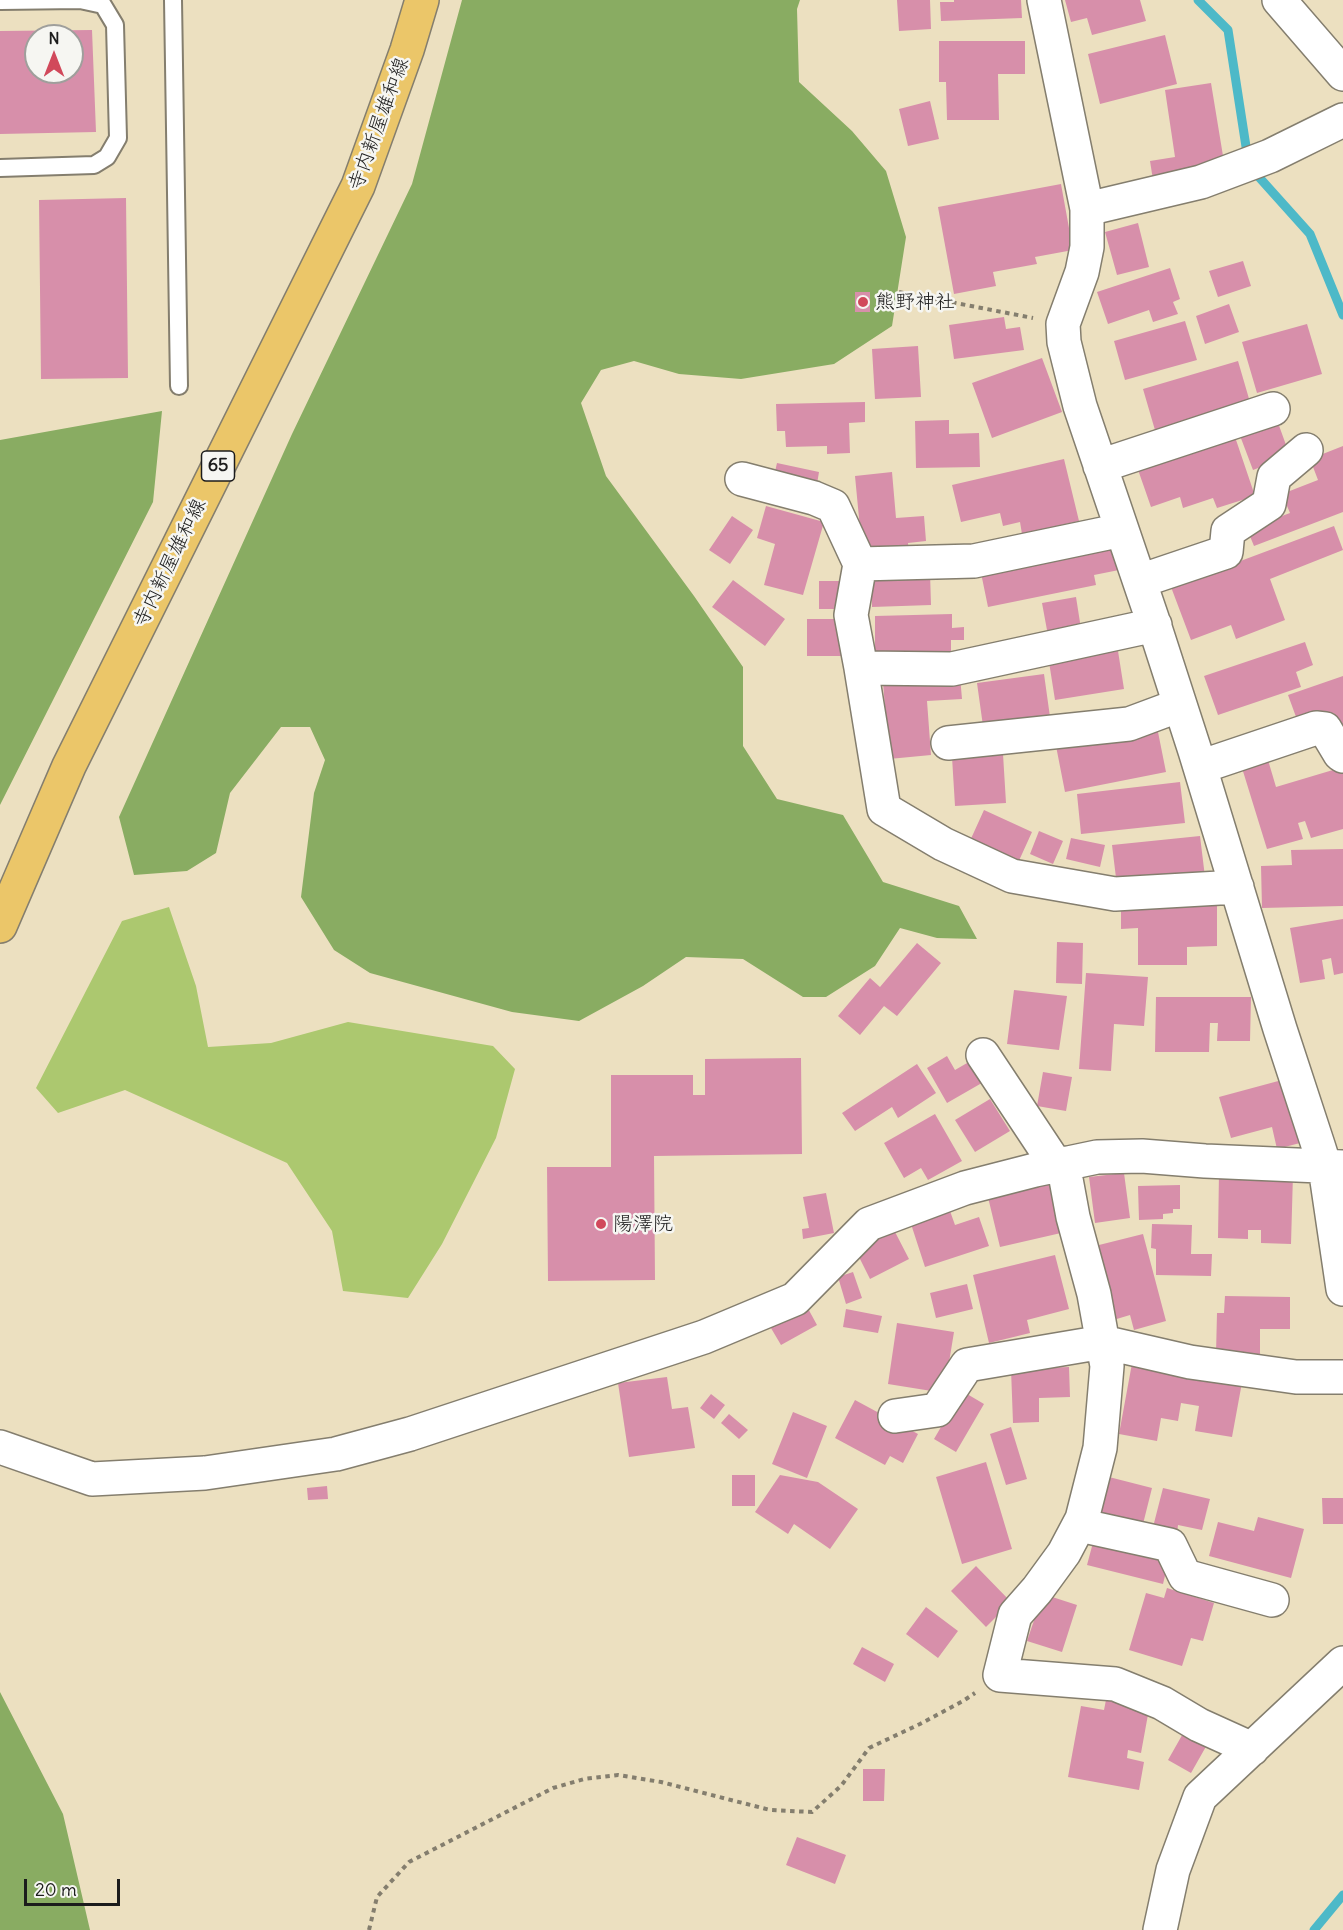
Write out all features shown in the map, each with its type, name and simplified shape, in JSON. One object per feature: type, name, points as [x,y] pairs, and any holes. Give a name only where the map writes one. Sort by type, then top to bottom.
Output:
[{"type":"main road","name":"寺内新屋雄和線","points":[[0,926],[69,766],[358,186],[407,50],[422,0]]},
{"type":"street","points":[[1044,0],[1087,209],[1087,247],[1082,272],[1063,324],[1064,342],[1080,406],[1155,625],[1237,887],[1334,1167],[1343,1289]]},
{"type":"street","points":[[1279,0],[1343,74]]},
{"type":"street","points":[[1087,209],[1201,182],[1270,156],[1343,120]]},
{"type":"street","points":[[1100,466],[1273,409]]},
{"type":"street","points":[[1140,581],[1226,552],[1228,531],[1269,504],[1274,477],[1306,450]]},
{"type":"street","points":[[742,479],[814,498],[833,506],[860,564],[851,615],[884,809],[943,844],[1012,876],[1115,894],[1237,887]]},
{"type":"street","points":[[860,564],[974,561],[1122,530]]},
{"type":"street","points":[[861,668],[952,669],[1155,625]]},
{"type":"street","points":[[948,743],[1129,724],[1180,705]]},
{"type":"street","points":[[1200,767],[1316,728],[1325,729],[1343,756]]},
{"type":"street","points":[[983,1055],[1059,1164],[1094,1294],[1107,1366],[1100,1448],[1082,1519],[1064,1553],[1016,1615],[1000,1675],[1115,1684],[1162,1703],[1200,1725],[1252,1749]]},
{"type":"street","points":[[0,1447],[92,1479],[205,1473],[336,1454],[410,1434],[704,1337],[795,1299],[869,1224],[965,1188],[1059,1164],[1097,1157],[1142,1156],[1334,1167]]},
{"type":"street","points":[[895,1416],[937,1410],[967,1365],[1103,1342],[1190,1362],[1296,1377],[1343,1377]]},
{"type":"street","points":[[1079,1524],[1170,1545],[1185,1576],[1272,1600]]},
{"type":"street","points":[[1160,1930],[1173,1870],[1200,1797],[1343,1663]]},
{"type":"lane","points":[[0,1],[80,0],[103,5],[115,25],[118,138],[107,157],[94,165],[0,168]]},
{"type":"lane","points":[[173,0],[179,386]]},
{"type":"path","points":[[899,292],[1028,317]]},
{"type":"path","points":[[369,1930],[377,1897],[409,1862],[553,1788],[584,1779],[618,1775],[661,1782],[770,1810],[812,1812],[841,1786],[869,1748],[963,1701],[1000,1675]]},
{"type":"green space","points":[[462,0],[800,0],[797,9],[799,82],[852,131],[886,171],[906,237],[892,326],[834,364],[741,379],[679,374],[634,361],[601,370],[581,403],[606,476],[743,667],[743,746],[777,799],[843,815],[883,882],[959,906],[977,939],[937,938],[900,928],[875,966],[826,997],[803,997],[743,959],[686,957],[643,986],[579,1021],[512,1012],[370,973],[334,950],[301,897],[314,793],[325,760],[310,727],[281,727],[230,793],[216,853],[187,871],[134,875],[119,817],[292,434],[412,184]]},
{"type":"green space","points":[[162,411],[153,502],[0,805],[0,440]]},
{"type":"green space","points":[[169,907],[196,986],[208,1047],[271,1043],[348,1022],[493,1046],[515,1069],[496,1138],[442,1244],[408,1298],[343,1291],[332,1231],[287,1163],[125,1090],[58,1113],[36,1088],[122,921]]},
{"type":"green space","points":[[0,1692],[63,1814],[90,1930],[0,1930]]},
{"type":"building","points":[[897,0],[930,0],[931,29],[899,31]]},
{"type":"building","points":[[954,0],[1021,0],[1022,18],[941,21],[940,2],[954,2]]},
{"type":"building","points":[[1065,0],[1140,0],[1146,21],[1092,35],[1087,18],[1071,22]]},
{"type":"building","points":[[84,30],[92,30],[96,132],[0,134],[0,31],[24,31],[24,84],[84,84]]},
{"type":"building","points":[[1165,35],[1177,84],[1100,104],[1088,54]]},
{"type":"building","points":[[939,41],[1025,41],[1025,74],[998,74],[999,120],[947,120],[946,82],[939,82]]},
{"type":"building","points":[[1211,83],[1225,168],[1153,180],[1150,161],[1175,157],[1165,90]]},
{"type":"building","points":[[930,101],[939,139],[908,146],[899,109]]},
{"type":"building","points":[[1061,184],[1073,250],[1035,257],[1037,264],[993,272],[996,286],[954,294],[938,207]]},
{"type":"building","points":[[126,198],[128,378],[41,379],[39,200]]},
{"type":"building","points":[[1138,223],[1149,267],[1117,275],[1105,232]]},
{"type":"building","points":[[1243,261],[1251,286],[1218,297],[1209,271]]},
{"type":"building","points":[[1170,268],[1180,299],[1173,302],[1178,314],[1153,322],[1149,310],[1108,324],[1097,292]]},
{"type":"building","name":"熊野神社","points":[[855,292],[870,292],[870,312],[855,312]]},
{"type":"building","points":[[1229,304],[1239,332],[1205,344],[1196,316]]},
{"type":"building","points":[[1004,317],[1006,329],[1020,327],[1024,350],[954,359],[949,325]]},
{"type":"building","points":[[1185,321],[1197,360],[1125,380],[1114,341]]},
{"type":"building","points":[[1307,324],[1322,374],[1257,393],[1242,342]]},
{"type":"building","points":[[918,346],[921,397],[875,399],[872,349]]},
{"type":"building","points":[[1042,358],[1062,412],[992,438],[972,383]]},
{"type":"building","points":[[1238,361],[1252,409],[1157,437],[1143,389]]},
{"type":"building","points":[[865,402],[865,422],[849,423],[850,453],[827,454],[827,446],[786,447],[785,431],[777,431],[776,404]]},
{"type":"building","points":[[949,420],[949,434],[979,433],[980,467],[916,468],[915,421]]},
{"type":"building","points":[[1277,420],[1290,456],[1253,470],[1239,433]]},
{"type":"building","points":[[1233,431],[1255,496],[1217,508],[1213,498],[1183,508],[1180,497],[1151,507],[1136,464]]},
{"type":"building","points":[[1343,446],[1343,512],[1254,546],[1247,529],[1290,513],[1282,494],[1318,480],[1310,459]]},
{"type":"building","points":[[1064,459],[1079,521],[1022,534],[1020,522],[1003,526],[1000,513],[961,522],[952,485]]},
{"type":"building","points":[[777,463],[819,472],[816,490],[773,480]]},
{"type":"building","points":[[892,472],[896,518],[924,516],[926,541],[908,543],[909,556],[863,560],[855,476]]},
{"type":"building","points":[[766,506],[824,522],[803,595],[764,585],[775,544],[757,538]]},
{"type":"building","points":[[732,516],[753,530],[730,564],[709,550]]},
{"type":"building","points":[[1334,526],[1343,550],[1270,579],[1285,620],[1236,639],[1231,625],[1191,640],[1171,587]]},
{"type":"building","points":[[1114,546],[1119,570],[1094,575],[1096,585],[988,607],[981,573]]},
{"type":"building","points":[[930,573],[931,605],[872,607],[872,575]]},
{"type":"building","points":[[733,580],[785,619],[765,646],[712,607]]},
{"type":"building","points":[[819,581],[844,581],[844,609],[819,609]]},
{"type":"building","points":[[1076,597],[1082,635],[1049,641],[1042,603]]},
{"type":"building","points":[[952,614],[952,628],[964,627],[964,640],[951,640],[951,659],[875,661],[875,616]]},
{"type":"building","points":[[807,619],[844,619],[844,656],[807,656]]},
{"type":"building","points":[[1305,642],[1313,665],[1296,672],[1301,687],[1218,715],[1204,676]]},
{"type":"building","points":[[1118,651],[1124,689],[1055,700],[1049,662]]},
{"type":"building","points":[[1044,674],[1050,717],[983,726],[977,683]]},
{"type":"building","points":[[960,676],[962,699],[927,701],[931,755],[889,759],[883,682]]},
{"type":"building","points":[[1343,676],[1343,738],[1334,713],[1299,725],[1288,695]]},
{"type":"building","points":[[1157,727],[1166,772],[1065,792],[1056,746]]},
{"type":"building","points":[[1003,754],[1006,803],[955,806],[952,757]]},
{"type":"building","points":[[1268,760],[1276,787],[1343,767],[1343,829],[1311,838],[1305,821],[1298,823],[1303,839],[1267,849],[1242,768]]},
{"type":"building","points":[[1180,782],[1185,823],[1081,834],[1077,794]]},
{"type":"building","points":[[984,810],[1032,832],[1017,865],[969,843]]},
{"type":"building","points":[[1039,831],[1063,841],[1053,864],[1030,854]]},
{"type":"building","points":[[1200,836],[1205,877],[1117,886],[1112,845]]},
{"type":"building","points":[[1071,838],[1105,845],[1100,867],[1066,859]]},
{"type":"building","points":[[1343,849],[1343,906],[1262,908],[1261,866],[1292,865],[1291,850]]},
{"type":"building","points":[[1217,902],[1217,946],[1187,947],[1187,965],[1138,965],[1138,928],[1121,929],[1121,903]]},
{"type":"building","points":[[1343,919],[1343,973],[1334,975],[1331,958],[1322,960],[1325,979],[1300,983],[1290,928]]},
{"type":"building","points":[[1057,942],[1083,943],[1082,984],[1056,983]]},
{"type":"building","points":[[917,943],[941,963],[897,1016],[884,1006],[860,1035],[838,1016],[870,978],[880,987]]},
{"type":"building","points":[[1086,973],[1148,977],[1144,1026],[1114,1024],[1111,1071],[1079,1069]]},
{"type":"building","points":[[1014,990],[1067,996],[1059,1050],[1007,1044]]},
{"type":"building","points":[[1156,997],[1251,997],[1250,1041],[1217,1041],[1218,1023],[1210,1023],[1209,1052],[1155,1052]]},
{"type":"building","points":[[947,1056],[955,1070],[974,1059],[987,1080],[947,1103],[927,1068]]},
{"type":"building","name":"陽澤院","points":[[801,1058],[802,1154],[654,1156],[655,1280],[548,1281],[547,1167],[611,1167],[611,1075],[693,1075],[693,1095],[705,1095],[705,1059]]},
{"type":"building","points":[[917,1064],[936,1093],[898,1118],[892,1107],[855,1131],[842,1113]]},
{"type":"building","points":[[1043,1072],[1072,1077],[1066,1111],[1037,1106]]},
{"type":"building","points":[[1282,1080],[1300,1143],[1277,1149],[1272,1127],[1231,1138],[1219,1097]]},
{"type":"building","points":[[990,1099],[1010,1131],[975,1152],[955,1120]]},
{"type":"building","points":[[935,1114],[962,1161],[928,1180],[921,1168],[904,1178],[884,1143]]},
{"type":"building","points":[[1219,1172],[1293,1174],[1291,1244],[1261,1243],[1261,1230],[1248,1230],[1248,1239],[1218,1238]]},
{"type":"building","points":[[1124,1173],[1130,1218],[1095,1223],[1089,1177]]},
{"type":"building","points":[[1048,1175],[1061,1233],[1000,1247],[986,1189]]},
{"type":"building","points":[[1180,1185],[1180,1209],[1173,1209],[1173,1213],[1163,1214],[1163,1219],[1139,1220],[1138,1186]]},
{"type":"building","points":[[826,1193],[834,1233],[803,1239],[802,1229],[809,1228],[803,1197]]},
{"type":"building","points":[[950,1211],[955,1225],[979,1217],[989,1246],[925,1267],[911,1224]]},
{"type":"building","points":[[1152,1224],[1192,1225],[1191,1254],[1212,1254],[1211,1276],[1156,1275],[1156,1249],[1151,1248]]},
{"type":"building","points":[[894,1230],[909,1259],[870,1279],[855,1249]]},
{"type":"building","points":[[1143,1234],[1166,1321],[1134,1330],[1130,1315],[1110,1321],[1091,1247]]},
{"type":"building","points":[[1055,1255],[1069,1309],[1027,1320],[1030,1333],[989,1343],[973,1275]]},
{"type":"building","points":[[853,1272],[862,1298],[846,1304],[838,1277]]},
{"type":"building","points":[[967,1284],[973,1309],[936,1318],[930,1293]]},
{"type":"building","points":[[1225,1296],[1290,1297],[1290,1329],[1260,1329],[1260,1354],[1216,1354],[1217,1313],[1224,1313]]},
{"type":"building","points":[[805,1303],[817,1325],[781,1345],[768,1323]]},
{"type":"building","points":[[846,1309],[882,1316],[878,1333],[843,1327]]},
{"type":"building","points":[[897,1323],[954,1332],[944,1393],[888,1384]]},
{"type":"building","points":[[1133,1358],[1243,1377],[1232,1437],[1195,1431],[1199,1406],[1181,1403],[1178,1421],[1161,1418],[1157,1441],[1119,1434]]},
{"type":"building","points":[[1069,1367],[1070,1397],[1039,1398],[1039,1422],[1013,1423],[1011,1369]]},
{"type":"building","points":[[667,1377],[672,1409],[688,1407],[695,1448],[629,1457],[618,1383]]},
{"type":"building","points":[[962,1391],[984,1404],[956,1452],[934,1439]]},
{"type":"building","points":[[711,1394],[725,1405],[714,1419],[700,1408]]},
{"type":"building","points":[[855,1400],[918,1434],[903,1463],[890,1456],[885,1465],[835,1438]]},
{"type":"building","points":[[793,1412],[827,1426],[807,1478],[772,1464]]},
{"type":"building","points":[[729,1414],[748,1430],[739,1439],[721,1423]]},
{"type":"building","points":[[1011,1427],[1027,1479],[1006,1485],[990,1434]]},
{"type":"building","points":[[986,1462],[1012,1549],[962,1564],[936,1477]]},
{"type":"building","points":[[732,1475],[755,1475],[755,1506],[732,1506]]},
{"type":"building","points":[[780,1475],[818,1482],[858,1509],[830,1549],[794,1524],[788,1534],[755,1512]]},
{"type":"building","points":[[1109,1477],[1152,1488],[1142,1528],[1099,1517]]},
{"type":"building","points":[[327,1486],[328,1499],[308,1500],[307,1488]]},
{"type":"building","points":[[1163,1488],[1210,1499],[1202,1530],[1178,1525],[1177,1533],[1153,1527]]},
{"type":"building","points":[[1322,1498],[1343,1498],[1343,1524],[1323,1524]]},
{"type":"building","points":[[1258,1517],[1304,1529],[1291,1578],[1209,1556],[1218,1522],[1254,1531]]},
{"type":"building","points":[[1095,1535],[1169,1559],[1163,1584],[1087,1565]]},
{"type":"building","points":[[976,1566],[1011,1602],[986,1627],[951,1591]]},
{"type":"building","points":[[1167,1588],[1214,1603],[1203,1641],[1191,1638],[1182,1666],[1129,1650],[1146,1593],[1164,1598]]},
{"type":"building","points":[[1043,1594],[1077,1605],[1062,1652],[1027,1641]]},
{"type":"building","points":[[926,1607],[958,1631],[938,1658],[906,1634]]},
{"type":"building","points":[[862,1647],[894,1664],[885,1682],[853,1664]]},
{"type":"building","points":[[1106,1700],[1149,1709],[1141,1753],[1128,1750],[1127,1758],[1144,1762],[1139,1790],[1068,1777],[1081,1706],[1104,1710]]},
{"type":"building","points":[[1185,1730],[1208,1743],[1191,1773],[1168,1760]]},
{"type":"building","points":[[863,1769],[885,1769],[884,1801],[863,1801]]},
{"type":"building","points":[[797,1837],[846,1855],[835,1884],[786,1865]]},
{"type":"waterway","points":[[1198,0],[1228,30],[1249,166],[1310,234],[1343,315]]},
{"type":"waterway","points":[[1314,1930],[1343,1895]]},
{"type":"place","name":"熊野神社","points":[[863,302]]},
{"type":"place","name":"陽澤院","points":[[601,1224]]}]
